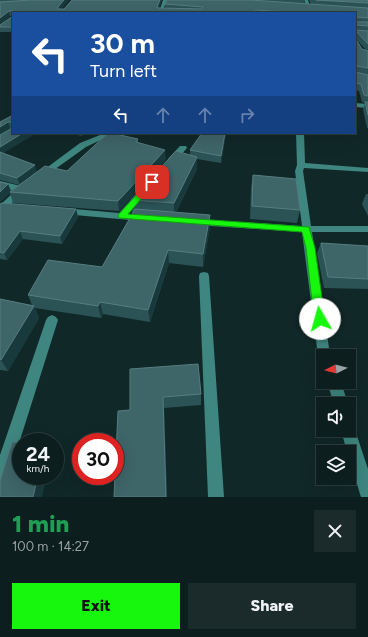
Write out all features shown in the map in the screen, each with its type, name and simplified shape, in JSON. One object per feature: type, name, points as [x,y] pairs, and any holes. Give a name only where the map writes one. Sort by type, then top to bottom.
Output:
[{"type":"street","points":[[165,0],[160,11],[173,11]]},
{"type":"street","points":[[306,0],[308,7]]},
{"type":"street","points":[[301,7],[323,8]]},
{"type":"street","points":[[356,105],[368,106]]},
{"type":"street","points":[[2,124],[11,133]]},
{"type":"street","points":[[2,208],[27,186],[83,145],[109,134]]},
{"type":"street","points":[[300,134],[301,165],[299,171],[306,229],[311,248],[323,349]]},
{"type":"street","points":[[163,170],[183,148]]},
{"type":"street","points":[[301,165],[368,170]]},
{"type":"street","points":[[0,184],[27,186]]},
{"type":"street","points":[[122,216],[147,188]]},
{"type":"street","points":[[2,208],[20,207]]},
{"type":"street","points":[[51,210],[155,219]]},
{"type":"street","points":[[187,221],[306,229],[368,229]]},
{"type":"street","points":[[204,276],[216,497]]},
{"type":"street","points":[[0,478],[52,320]]},
{"type":"street","points":[[350,437],[368,494]]},
{"type":"building","points":[[64,0],[58,9],[64,9],[72,0],[160,0],[157,7],[159,8],[202,9],[203,7],[165,4],[167,0],[251,0],[368,8],[368,18],[356,17],[356,12],[281,12],[257,10],[253,12],[9,11],[0,18],[0,2]]},
{"type":"building","points":[[316,0],[368,0],[368,3]]},
{"type":"building","points":[[12,17],[12,27],[0,27],[0,25]]},
{"type":"building","points":[[356,22],[368,22],[368,26],[357,25],[356,26]]},
{"type":"building","points":[[356,30],[368,31],[368,44],[357,32],[356,35]]},
{"type":"building","points":[[356,40],[362,49],[368,51],[368,68],[356,67]]},
{"type":"building","points":[[356,72],[368,75],[368,96],[364,95],[361,84],[356,83]]},
{"type":"building","points":[[365,102],[368,102],[368,115]]},
{"type":"building","points":[[12,116],[12,122],[8,122],[0,127],[0,122]]},
{"type":"building","points":[[12,129],[12,134],[21,134],[0,147],[0,135]]},
{"type":"building","points":[[107,134],[116,134],[138,139],[136,142],[165,150],[118,201],[10,192],[45,166],[67,171]]},
{"type":"building","points":[[201,134],[225,134],[221,156],[190,150]]},
{"type":"building","points":[[176,151],[197,157],[174,203],[131,200]]},
{"type":"building","points":[[0,152],[35,165],[17,178],[0,173]]},
{"type":"building","points":[[253,175],[296,179],[300,210],[252,206]]},
{"type":"building","points":[[0,182],[8,184],[0,192]]},
{"type":"building","points":[[0,204],[76,209],[60,236],[20,231],[4,253],[0,252]]},
{"type":"building","points":[[135,209],[210,215],[203,254],[168,250],[148,310],[100,302],[98,306],[28,295],[48,260],[102,267]]},
{"type":"building","points":[[321,243],[368,246],[368,279],[328,277]]},
{"type":"building","points":[[0,299],[34,306],[1,360],[0,359]]},
{"type":"building","points":[[198,364],[201,394],[163,397],[166,497],[114,497],[115,485],[124,485],[124,433],[117,433],[118,411],[130,410],[130,369]]},
{"type":"building","points":[[12,442],[12,485],[36,485],[33,497],[0,497],[0,480]]},
{"type":"route","points":[[152,182],[122,216],[306,229],[311,248],[320,319]]}]
